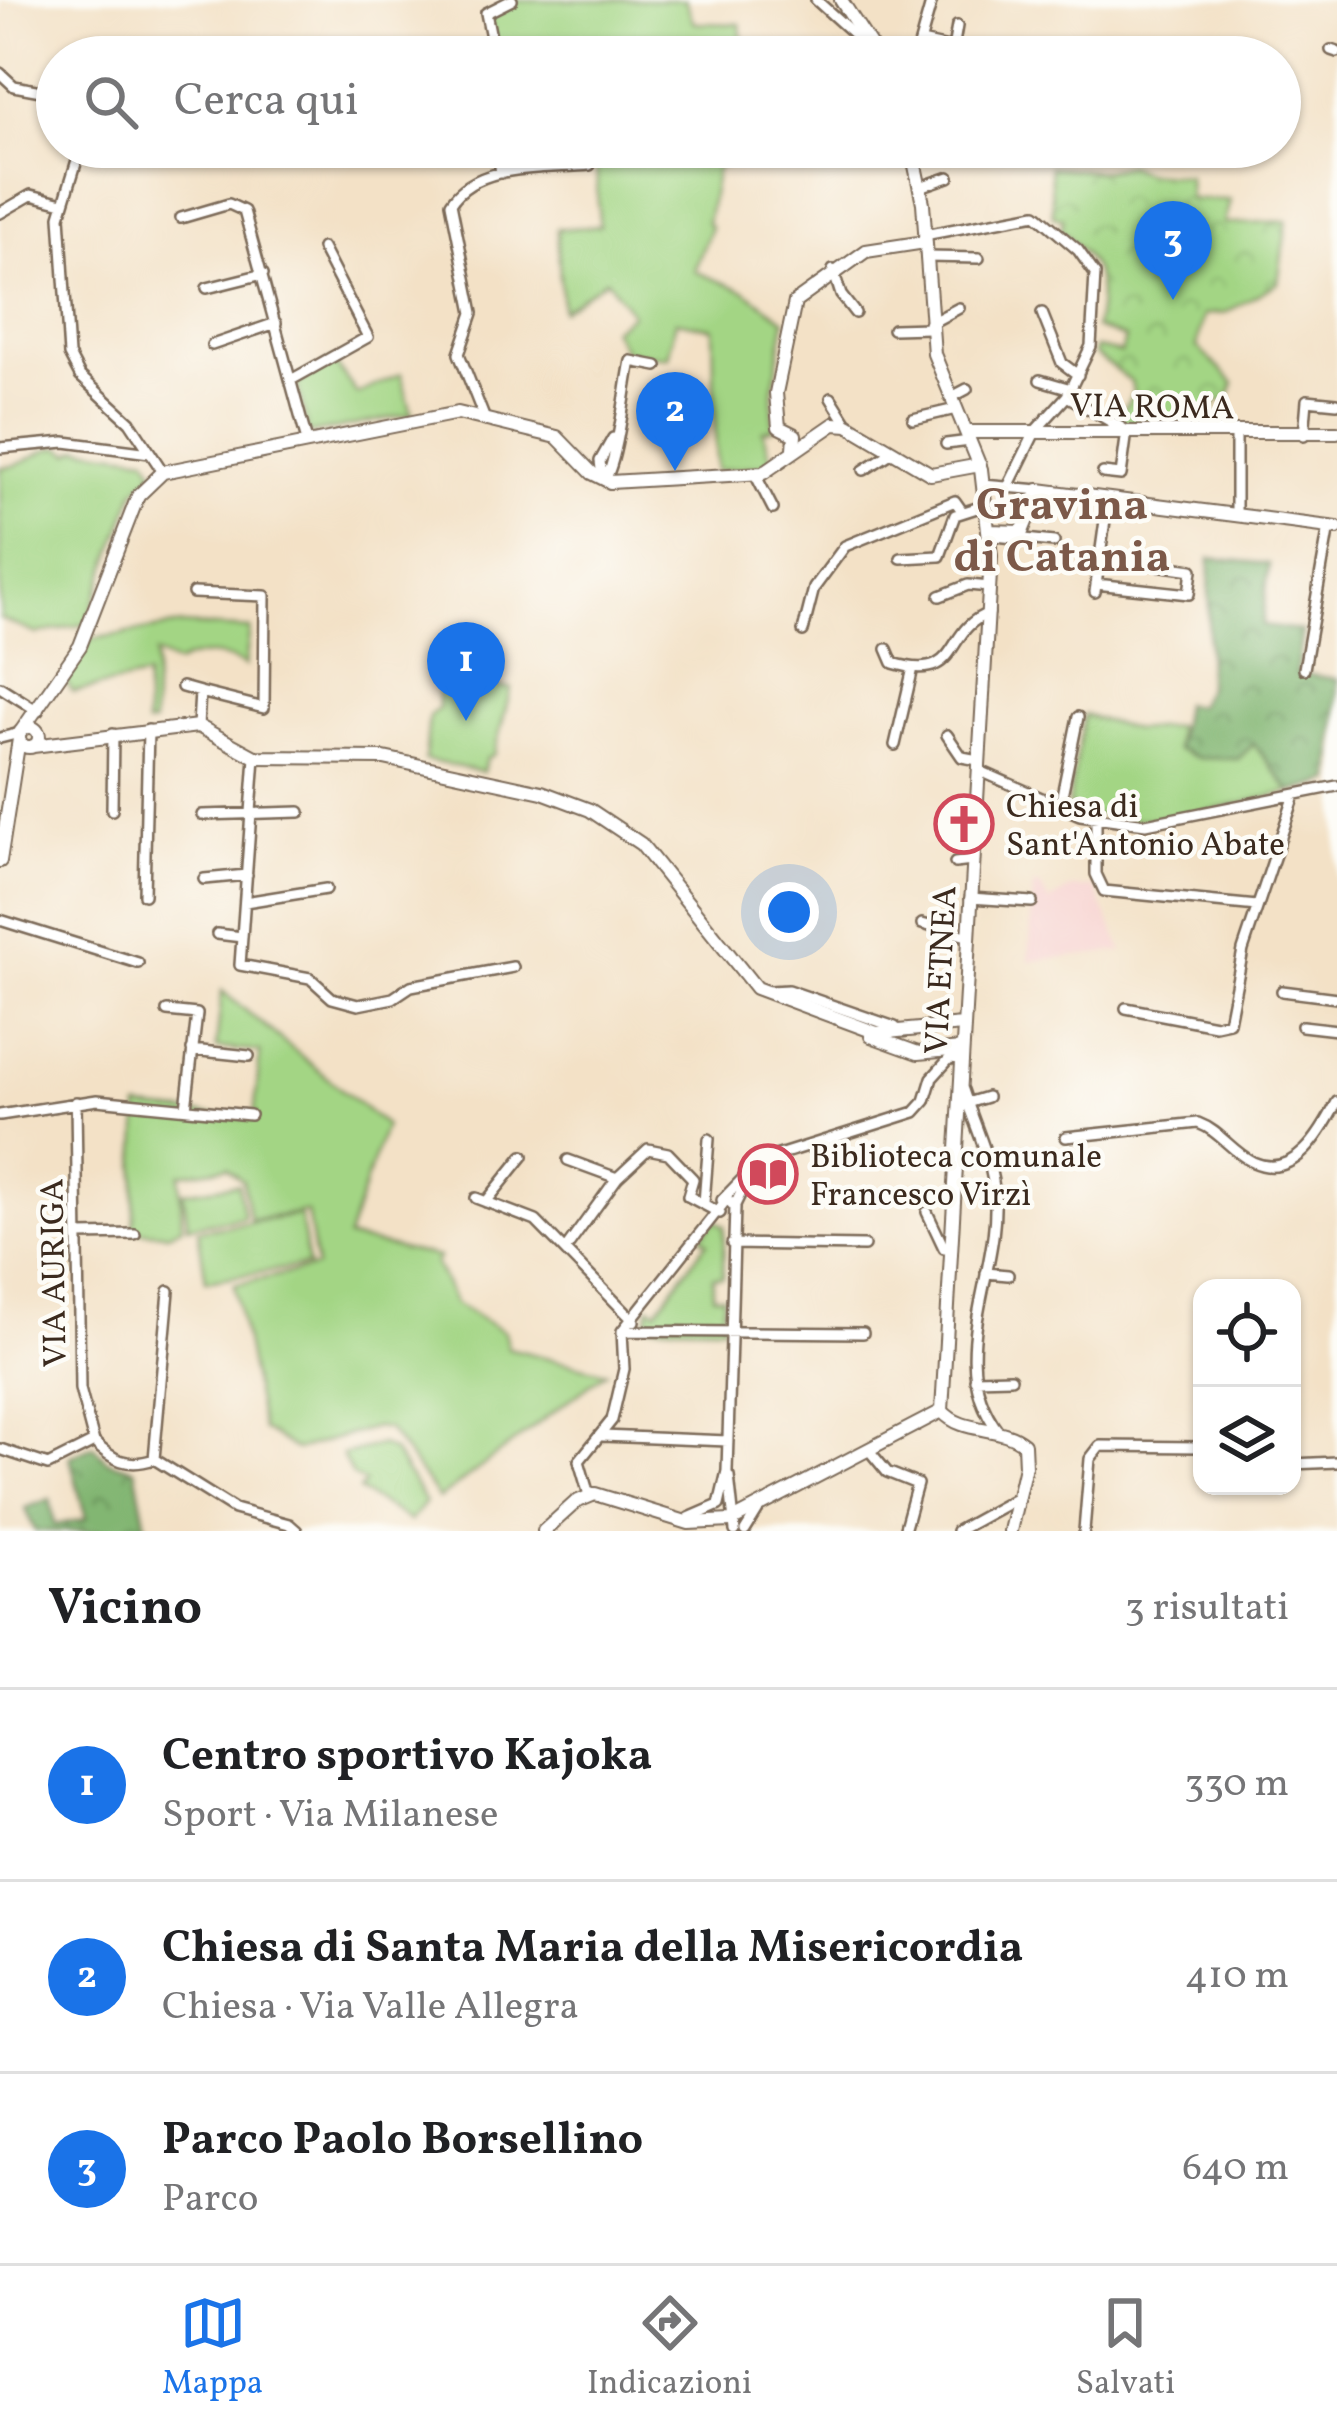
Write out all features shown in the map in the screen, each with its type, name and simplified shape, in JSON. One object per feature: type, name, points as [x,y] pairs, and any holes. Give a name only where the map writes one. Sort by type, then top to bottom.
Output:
[{"type":"main road","points":[[841,0],[864,36]]},
{"type":"main road","name":"VIA ETNEA","points":[[916,168],[929,326],[953,404],[980,465],[990,534],[962,1024],[954,1054],[960,1084],[942,1411]]},
{"type":"main road","points":[[924,238],[866,251],[833,270],[795,302],[776,393],[779,428],[792,433],[848,425],[931,473],[951,474],[980,465]]},
{"type":"main road","points":[[0,861],[5,812],[38,710],[90,628],[138,496],[163,472],[428,416],[479,416],[557,436],[604,480],[649,482],[770,470],[818,430]]},
{"type":"main road","name":"VIA ROMA","points":[[968,437],[1036,430],[1304,435],[1337,430]]},
{"type":"main road","points":[[1337,430],[1337,443]]},
{"type":"main road","points":[[792,433],[794,449]]},
{"type":"main road","points":[[990,534],[1022,532],[1039,490],[1333,527]]},
{"type":"main road","points":[[29,738],[53,742],[198,726],[255,757],[384,758],[542,792],[590,810],[641,844],[750,982],[763,991],[907,1051],[954,1054]]},
{"type":"main road","points":[[860,1030],[918,1032],[962,1024]]},
{"type":"main road","points":[[544,1531],[589,1495],[684,1521],[729,1527],[942,1411],[952,1421],[974,1428]]},
{"type":"main road","points":[[925,1419],[999,1432],[1019,1439],[1026,1448],[1010,1531]]},
{"type":"street","points":[[491,36],[486,13],[512,0]]},
{"type":"street","points":[[816,0],[856,36]]},
{"type":"street","points":[[923,36],[932,0]]},
{"type":"street","points":[[955,36],[957,26]]},
{"type":"street","points":[[0,74],[14,86],[36,90]]},
{"type":"street","points":[[75,168],[64,203],[69,355],[80,376],[130,422],[163,472]]},
{"type":"street","points":[[500,168],[501,172]]},
{"type":"street","points":[[479,416],[459,348],[472,319],[470,284],[450,211],[460,191],[501,172],[552,168]]},
{"type":"street","points":[[920,187],[949,177]]},
{"type":"street","points":[[0,213],[31,195],[64,203]]},
{"type":"street","points":[[181,218],[229,204],[239,207],[263,274],[307,442]]},
{"type":"street","points":[[924,238],[1012,215],[1036,214],[1051,223],[1095,276],[1091,346],[1069,393],[1036,430],[1008,487]]},
{"type":"street","points":[[291,380],[368,337],[322,248]]},
{"type":"street","points":[[926,257],[979,258]]},
{"type":"street","points":[[833,270],[841,295],[855,313]]},
{"type":"street","points":[[207,288],[263,274]]},
{"type":"street","points":[[893,329],[929,326],[959,308]]},
{"type":"street","points":[[1042,314],[1062,364],[1078,375]]},
{"type":"street","points":[[212,345],[276,323]]},
{"type":"street","points":[[604,480],[613,472],[609,455],[631,361],[657,366]]},
{"type":"street","points":[[1040,380],[1069,393],[1120,429],[1121,475],[1102,473]]},
{"type":"street","points":[[913,419],[953,404],[967,388]]},
{"type":"street","points":[[831,398],[848,425]]},
{"type":"street","points":[[1304,435],[1301,399],[1337,403]]},
{"type":"street","points":[[1236,434],[1236,514]]},
{"type":"street","points":[[946,444],[968,437]]},
{"type":"street","points":[[0,448],[65,442],[150,453]]},
{"type":"street","points":[[573,452],[609,455],[625,473],[649,482]]},
{"type":"street","points":[[864,470],[891,453]]},
{"type":"street","points":[[755,473],[773,509]]},
{"type":"street","points":[[983,485],[1039,490]]},
{"type":"street","points":[[1100,557],[1192,570],[1189,594],[1096,588],[1100,557],[1108,499]]},
{"type":"street","points":[[803,631],[814,588],[845,545],[958,506],[986,505]]},
{"type":"street","points":[[901,558],[940,556],[958,506]]},
{"type":"street","points":[[1304,669],[1333,527]]},
{"type":"street","points":[[990,534],[1054,542]]},
{"type":"street","points":[[940,596],[968,585],[990,587]]},
{"type":"street","points":[[182,687],[264,708],[265,596],[193,593]]},
{"type":"street","points":[[886,649],[889,661],[913,668],[943,664],[969,622],[989,614]]},
{"type":"street","points":[[895,745],[913,668]]},
{"type":"street","points":[[0,687],[38,710]]},
{"type":"street","points":[[198,726],[200,692]]},
{"type":"street","points":[[1060,806],[1078,717]]},
{"type":"street","points":[[144,895],[148,730]]},
{"type":"street","points":[[112,810],[113,734]]},
{"type":"street","points":[[946,735],[962,757],[1060,806],[1096,818],[1147,824],[1337,786]]},
{"type":"street","points":[[0,738],[29,738]]},
{"type":"street","points":[[255,757],[240,965],[310,978],[332,998],[349,1004],[393,998],[411,986],[513,967]]},
{"type":"street","points":[[1126,1008],[1224,1025],[1234,1013],[1257,906],[1295,795]]},
{"type":"street","points":[[202,815],[300,812]]},
{"type":"street","points":[[1096,818],[1096,874],[1104,891],[1257,906]]},
{"type":"street","points":[[955,863],[972,861]]},
{"type":"street","points":[[203,878],[247,875]]},
{"type":"street","points":[[244,902],[326,889]]},
{"type":"street","points":[[970,898],[1032,902]]},
{"type":"street","points":[[0,920],[138,963]]},
{"type":"street","points":[[922,924],[967,936]]},
{"type":"street","points":[[217,934],[242,937]]},
{"type":"street","points":[[763,991],[788,990],[869,1022],[918,1032]]},
{"type":"street","points":[[1282,991],[1337,998]]},
{"type":"street","points":[[167,1011],[196,1014],[186,1108]]},
{"type":"street","points":[[1302,1026],[1337,1030]]},
{"type":"street","points":[[192,1050],[249,1056]]},
{"type":"street","points":[[769,1158],[920,1110],[932,1078],[954,1054]]},
{"type":"street","points":[[960,1084],[994,1190],[992,1244],[974,1360],[984,1410],[999,1432]]},
{"type":"street","points":[[967,1102],[987,1096]]},
{"type":"street","points":[[0,1115],[76,1102],[250,1115]]},
{"type":"street","name":"VIA AURIGA","points":[[76,1102],[80,1389],[94,1442]]},
{"type":"street","points":[[1066,1137],[1198,1124],[1250,1160],[1276,1163],[1312,1145],[1337,1102]]},
{"type":"street","points":[[709,1139],[732,1242],[729,1527]]},
{"type":"street","points":[[565,1250],[617,1178],[651,1149],[668,1153],[691,1176],[687,1193],[721,1208]]},
{"type":"street","points":[[523,1156],[481,1200],[536,1221],[642,1329]]},
{"type":"street","points":[[568,1160],[617,1178]]},
{"type":"street","points":[[589,1495],[579,1461],[612,1420],[624,1369],[622,1331],[721,1208]]},
{"type":"street","points":[[928,1212],[944,1248],[950,1248]]},
{"type":"street","points":[[80,1235],[135,1234]]},
{"type":"street","points":[[992,1244],[1007,1240]]},
{"type":"street","points":[[732,1242],[864,1246]]},
{"type":"street","points":[[986,1273],[1008,1275]]},
{"type":"street","points":[[154,1460],[169,1291]]},
{"type":"street","points":[[622,1331],[863,1334]]},
{"type":"street","points":[[944,1359],[974,1360]]},
{"type":"street","points":[[975,1379],[999,1382],[1011,1378]]},
{"type":"street","points":[[602,1436],[728,1441]]},
{"type":"street","points":[[0,1449],[48,1465],[94,1442],[116,1460],[134,1465],[154,1460],[234,1509],[286,1522],[297,1531]]},
{"type":"street","points":[[1084,1531],[1090,1463],[1100,1447],[1193,1447]]},
{"type":"street","points":[[868,1449],[886,1472],[917,1484],[904,1531]]},
{"type":"street","points":[[1301,1464],[1337,1462]]},
{"type":"street","points":[[728,1471],[722,1499],[729,1527]]},
{"type":"street","points":[[731,1490],[745,1503],[766,1504]]},
{"type":"street","points":[[957,1531],[1017,1498]]},
{"type":"street","points":[[684,1521],[705,1515],[722,1499]]},
{"type":"street","points":[[745,1531],[766,1504]]},
{"type":"street","points":[[684,1521],[705,1531]]},
{"type":"shaded area","points":[[1033,886],[1040,886],[1049,902],[1071,888],[1094,888],[1123,951],[1029,961]]},
{"type":"green space","points":[[518,0],[685,0],[694,23],[740,24],[741,36],[494,36],[489,18]]},
{"type":"green space","points":[[596,168],[717,168],[707,223],[711,227],[694,271],[745,291],[785,320],[773,390],[773,429],[763,430],[772,460],[768,464],[716,471],[713,328],[676,321],[668,357],[625,352],[612,329],[632,314],[607,279],[562,310],[557,229],[599,226]]},
{"type":"green space","points":[[1050,168],[1134,168],[1188,176],[1189,199],[1230,200],[1224,224],[1287,221],[1278,283],[1227,312],[1204,315],[1197,347],[1234,383],[1228,402],[1215,400],[1215,430],[1132,429],[1118,419],[1133,393],[1131,381],[1094,354],[1096,348],[1121,353],[1125,338],[1095,328],[1096,276],[1084,254],[1061,230],[1063,218],[1053,216]]},
{"type":"green space","points":[[332,359],[357,394],[401,374],[412,414],[309,434],[297,384]]},
{"type":"green space","points":[[61,447],[70,453],[80,448],[147,457],[154,471],[135,491],[86,624],[37,634],[0,619],[0,467]]},
{"type":"green space","points":[[1210,558],[1269,564],[1262,626],[1302,631],[1296,673],[1337,679],[1332,781],[1291,792],[1254,744],[1238,759],[1198,758],[1176,749],[1183,704],[1197,706],[1207,687]]},
{"type":"green space","points":[[181,625],[250,629],[245,666],[211,655],[177,664],[155,654],[153,724],[146,725],[146,677],[73,692],[64,680],[91,639]]},
{"type":"green space","points":[[439,664],[473,683],[511,689],[494,754],[486,759],[483,772],[425,760],[429,716],[438,709]]},
{"type":"green space","points":[[1084,715],[1135,730],[1176,726],[1176,749],[1254,743],[1291,792],[1150,819],[1122,819],[1068,805]]},
{"type":"green space","points":[[222,991],[385,1125],[347,1238],[439,1257],[435,1263],[455,1304],[504,1332],[508,1348],[606,1372],[439,1499],[388,1429],[375,1427],[296,1450],[262,1429],[234,1285],[316,1267],[307,1212],[250,1220],[243,1181],[227,1167],[180,1174],[182,1227],[168,1233],[133,1231],[139,1108],[254,1119],[260,1052],[216,1048]]},
{"type":"green space","points":[[238,1184],[244,1217],[188,1226],[183,1192]]},
{"type":"green space","points":[[300,1215],[308,1265],[206,1281],[198,1230]]},
{"type":"green space","points":[[715,1220],[724,1226],[723,1277],[713,1277],[713,1295],[723,1296],[723,1326],[646,1325],[650,1306],[657,1310],[707,1242],[701,1237]]},
{"type":"green space","points":[[381,1445],[393,1451],[425,1502],[410,1521],[359,1491],[365,1483],[352,1476],[342,1455]]},
{"type":"green space","points":[[93,1446],[108,1461],[135,1469],[147,1531],[35,1531],[25,1508],[50,1499],[55,1525],[86,1519],[70,1457]]},
{"type":"place","name":"Parco Paolo Borsellino","points":[[1173,300]]},
{"type":"place","name":"Chiesa di Santa Maria della Misericordia","points":[[675,471]]},
{"type":"place","name":"Centro sportivo Kajoka","points":[[466,721]]},
{"type":"place","name":"Chiesa di Sant'Antonio Abate","points":[[964,824]]},
{"type":"place","name":"Biblioteca comunale Francesco Virzì","points":[[768,1174]]},
{"type":"district","name":"Gravina di Catania","points":[[1062,529]]}]
